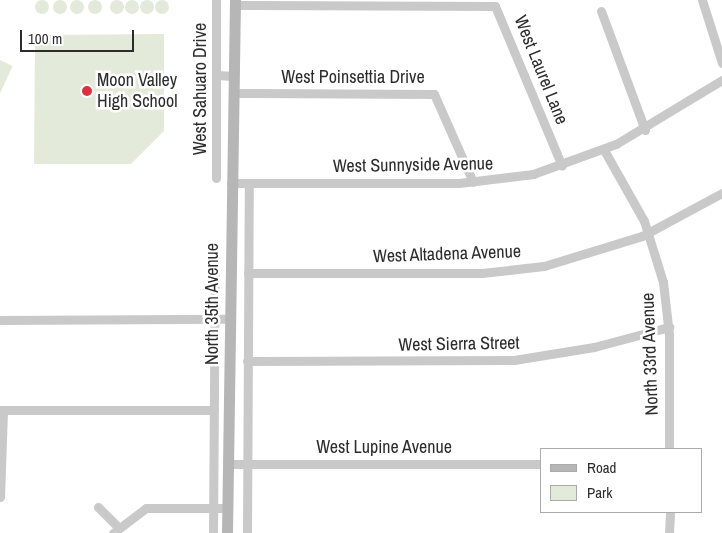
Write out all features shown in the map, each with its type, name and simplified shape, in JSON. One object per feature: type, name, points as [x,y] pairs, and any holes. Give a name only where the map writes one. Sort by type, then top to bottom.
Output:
[{"type":"main road","name":"North 35th Avenue","points":[[228,533],[229,319],[235,2]]},
{"type":"street","name":"West Sahuaro Drive","points":[[216,0],[216,178]]},
{"type":"street","points":[[702,0],[722,63]]},
{"type":"street","name":"West Laurel Lane","points":[[235,2],[495,6],[562,166]]},
{"type":"street","points":[[602,11],[645,130]]},
{"type":"street","points":[[216,76],[234,76]]},
{"type":"street","name":"West Sunnyside Avenue","points":[[231,183],[473,182],[562,166],[604,150],[645,130],[722,80]]},
{"type":"street","name":"West Poinsettia Drive","points":[[234,92],[434,94],[473,182]]},
{"type":"street","name":"North 33rd Avenue","points":[[604,150],[648,233],[663,282],[669,327],[669,448]]},
{"type":"street","name":"North 35th Avenue","points":[[247,533],[249,183]]},
{"type":"street","name":"West Altadena Avenue","points":[[248,273],[518,270],[591,254],[648,233],[722,193]]},
{"type":"street","name":"North 35th Avenue","points":[[212,533],[215,267]]},
{"type":"street","points":[[0,320],[229,319]]},
{"type":"street","name":"West Sierra Street","points":[[247,361],[514,360],[594,348],[669,327]]},
{"type":"street","points":[[0,497],[2,410],[214,410]]},
{"type":"street","name":"West Lupine Avenue","points":[[228,464],[540,464]]},
{"type":"street","points":[[98,507],[115,530],[146,508],[228,508]]},
{"type":"street","points":[[669,533],[670,513]]},
{"type":"green space","points":[[39,0],[45,0],[49,7],[45,14],[39,14],[35,10],[35,4]]},
{"type":"green space","points":[[57,0],[63,0],[67,7],[63,14],[57,14],[53,10],[53,4]]},
{"type":"green space","points":[[74,0],[80,0],[84,7],[80,14],[74,14],[70,10],[70,4]]},
{"type":"green space","points":[[92,0],[98,0],[102,7],[98,14],[92,14],[88,10],[88,4]]},
{"type":"green space","points":[[114,0],[120,0],[124,7],[120,14],[114,14],[110,10],[110,4]]},
{"type":"green space","points":[[129,0],[135,0],[139,7],[135,14],[129,14],[125,10],[125,4]]},
{"type":"green space","points":[[144,0],[150,0],[154,7],[150,14],[144,14],[140,10],[140,4]]},
{"type":"green space","points":[[159,0],[165,0],[169,7],[165,14],[159,14],[155,10],[155,4]]},
{"type":"green space","points":[[164,34],[164,131],[131,164],[34,164],[35,45],[45,35]]},
{"type":"green space","points":[[0,60],[13,66],[0,93]]},
{"type":"place","name":"Moon Valley High School","points":[[87,91]]}]
